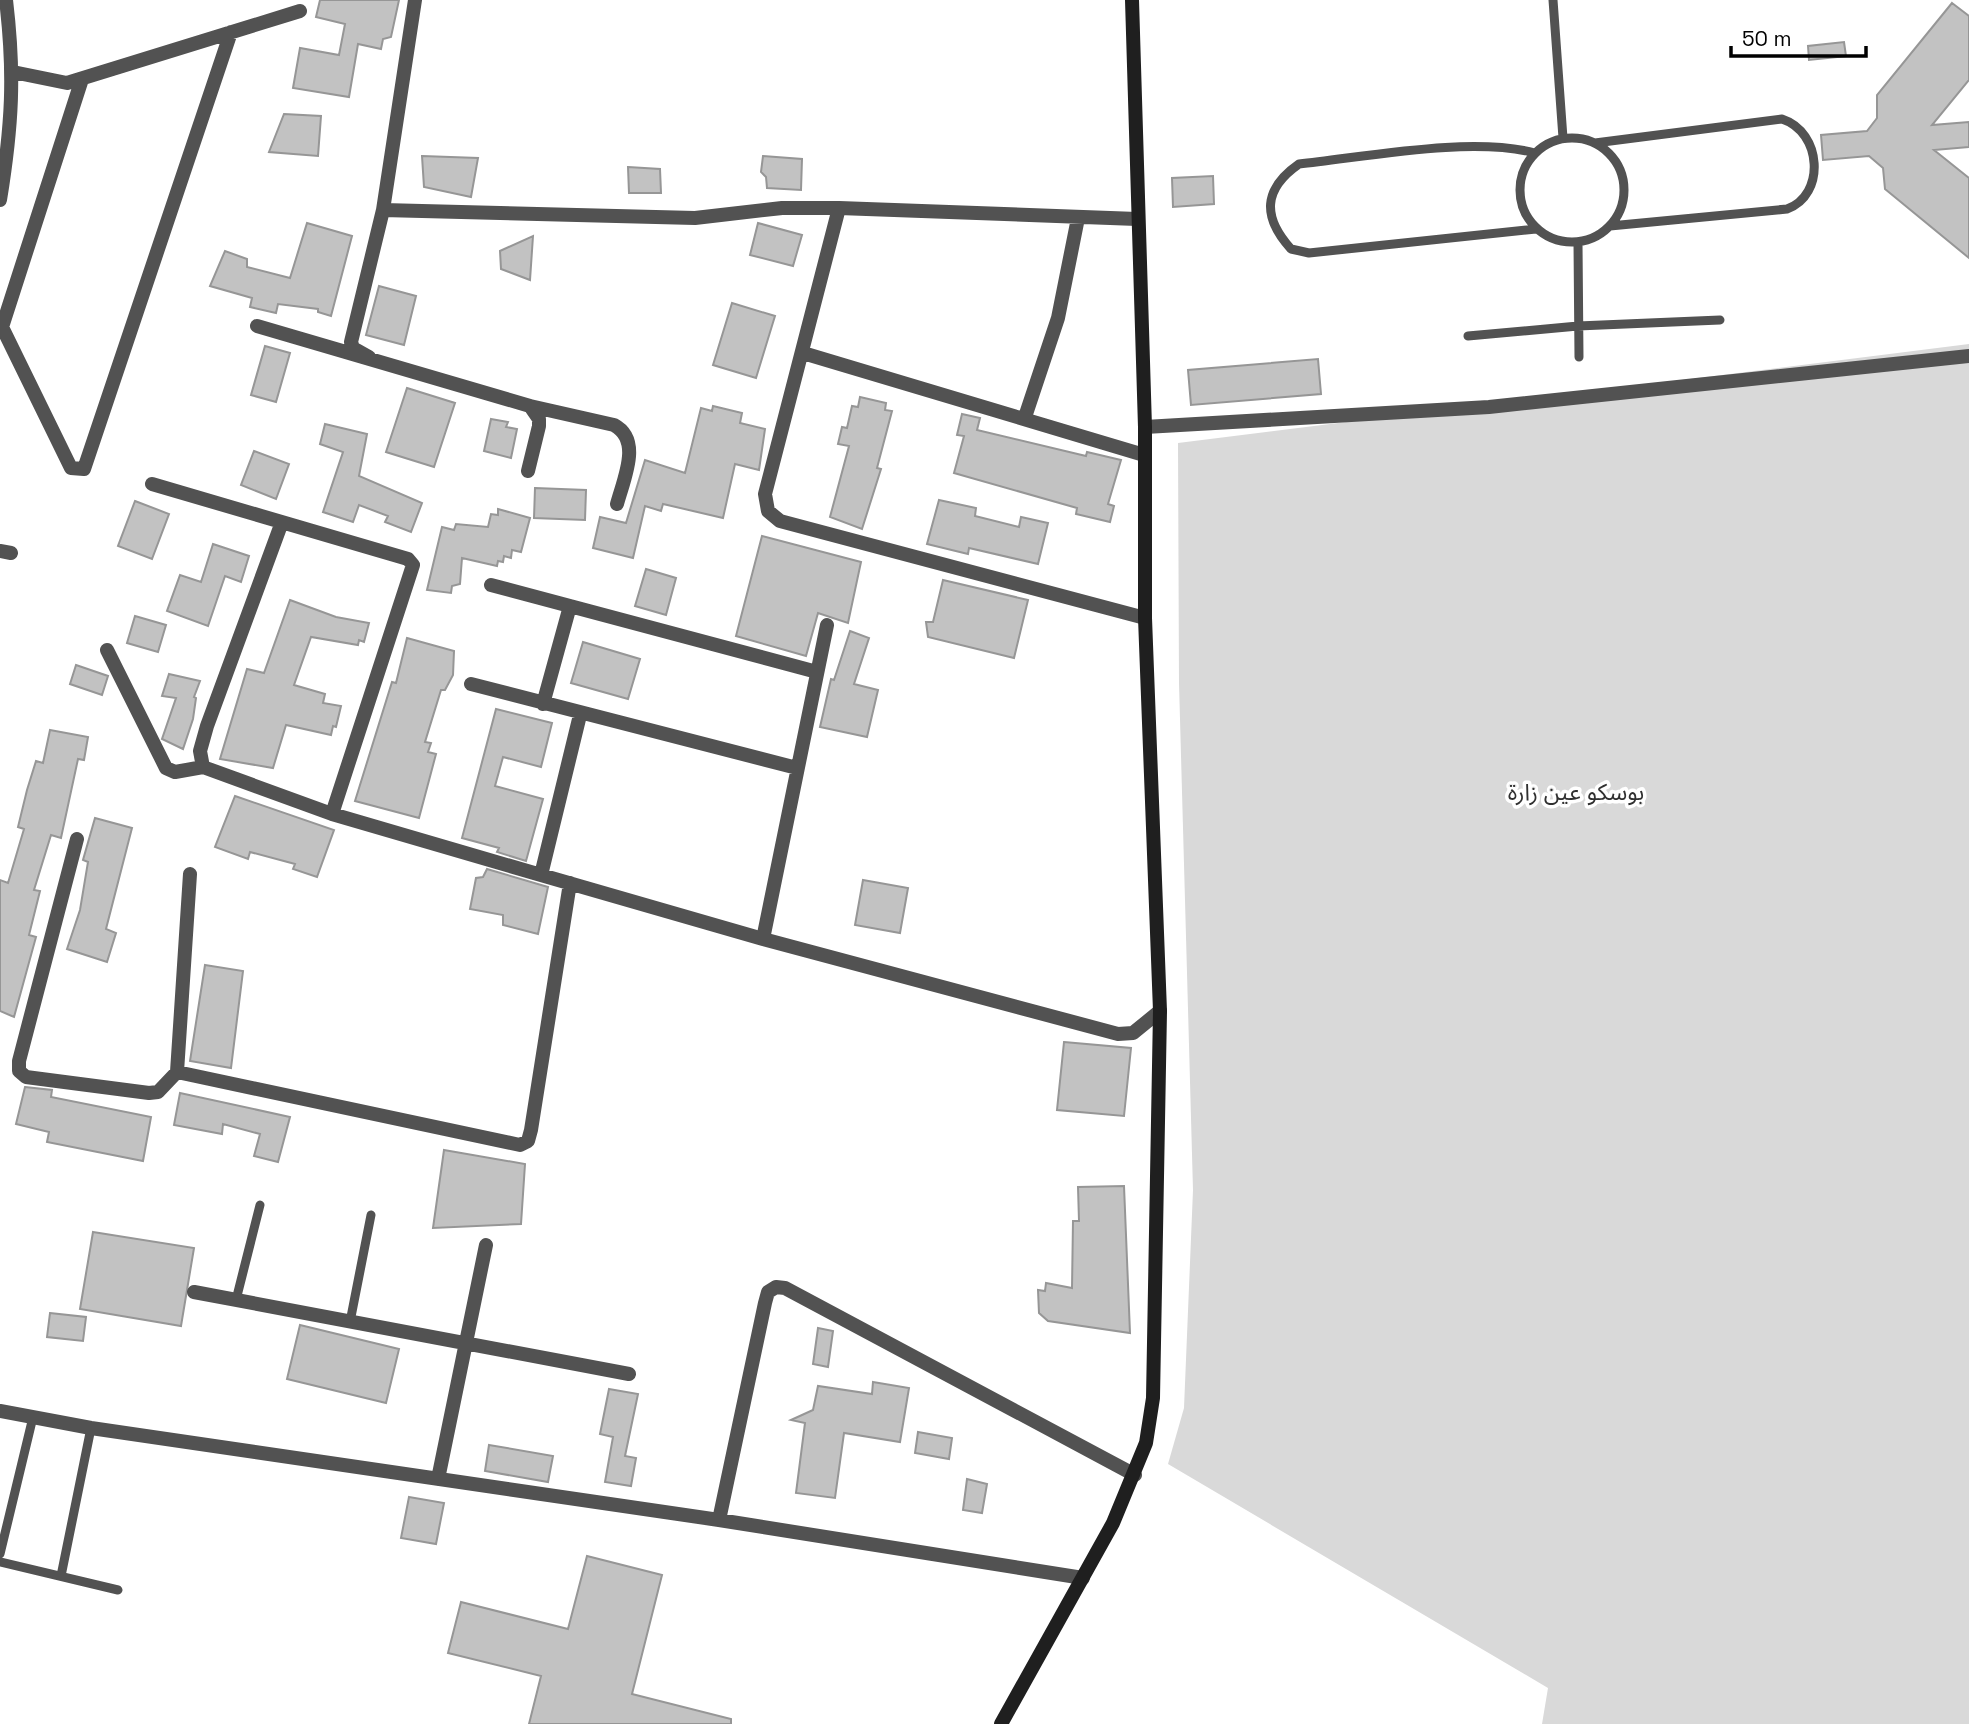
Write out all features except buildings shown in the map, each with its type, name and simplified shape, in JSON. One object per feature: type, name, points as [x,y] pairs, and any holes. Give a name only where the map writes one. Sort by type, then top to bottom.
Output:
[{"type":"main road","points":[[1001,1724],[1113,1524],[1146,1443],[1153,1398],[1160,1011],[1145,618],[1145,427],[1132,0]]},
{"type":"street","points":[[0,200],[12,131],[12,72],[6,0]]},
{"type":"street","points":[[369,357],[353,348],[351,342],[383,210],[415,0]]},
{"type":"street","points":[[12,72],[67,83],[299,11]]},
{"type":"street","points":[[82,79],[2,327],[71,468],[84,469],[231,32]]},
{"type":"street","points":[[383,210],[695,218],[782,208],[839,208],[1138,219]]},
{"type":"street","points":[[839,208],[765,494],[768,511],[780,521],[1145,618]]},
{"type":"street","points":[[1025,417],[1058,318],[1078,218]]},
{"type":"street","points":[[257,326],[530,406],[614,425],[625,432],[630,440],[617,503]]},
{"type":"street","points":[[803,353],[1025,417],[1144,455]]},
{"type":"street","points":[[1145,427],[1489,407],[1969,356]]},
{"type":"street","points":[[528,471],[539,426],[539,419],[530,406]]},
{"type":"street","points":[[152,484],[408,559],[413,565],[332,814]]},
{"type":"street","points":[[203,767],[200,751],[207,726],[282,522]]},
{"type":"street","points":[[491,585],[817,672]]},
{"type":"street","points":[[543,704],[570,606]]},
{"type":"street","points":[[763,939],[827,625]]},
{"type":"street","points":[[107,650],[166,768],[174,772],[203,767],[332,814],[541,875],[763,939],[1118,1034],[1133,1033],[1160,1011]]},
{"type":"street","points":[[471,684],[580,715],[797,768]]},
{"type":"street","points":[[541,875],[580,715]]},
{"type":"street","points":[[77,839],[19,1071],[26,1077],[149,1093],[158,1092],[177,1072],[190,874]]},
{"type":"street","points":[[177,1072],[520,1145],[528,1141],[531,1130],[570,883]]},
{"type":"street","points":[[438,1479],[486,1245]]},
{"type":"street","points":[[719,1520],[765,1303],[768,1292],[776,1287],[785,1288],[1135,1475]]},
{"type":"street","points":[[194,1292],[629,1374]]},
{"type":"street","points":[[0,1411],[91,1428],[719,1520],[1083,1578]]},
{"type":"lane","points":[[1553,0],[1563,138]]},
{"type":"lane","points":[[1595,143],[1614,158],[1624,181],[1622,205],[1610,226],[1601,234],[1578,243],[1556,240],[1536,229],[1524,211],[1520,189],[1525,167],[1535,153],[1563,138],[1595,143],[1782,119],[1797,124],[1808,135],[1814,160],[1810,188],[1800,204],[1787,209],[1610,226]]},
{"type":"lane","points":[[1535,153],[1507,146],[1458,148],[1299,164],[1281,177],[1273,189],[1270,216],[1291,249],[1309,253],[1536,229]]},
{"type":"lane","points":[[1578,243],[1578,357]]},
{"type":"lane","points":[[1468,336],[1578,326],[1720,320]]},
{"type":"lane","points":[[236,1300],[260,1205]]},
{"type":"lane","points":[[350,1322],[371,1215]]},
{"type":"lane","points":[[0,1554],[33,1417]]},
{"type":"lane","points":[[61,1576],[91,1428]]},
{"type":"lane","points":[[0,1562],[118,1590]]},
{"type":"green space","name":"بوسكو عين زارة","points":[[1969,344],[1969,1724],[1542,1724],[1548,1688],[1168,1464],[1184,1408],[1193,1190],[1179,683],[1178,443]]}]
